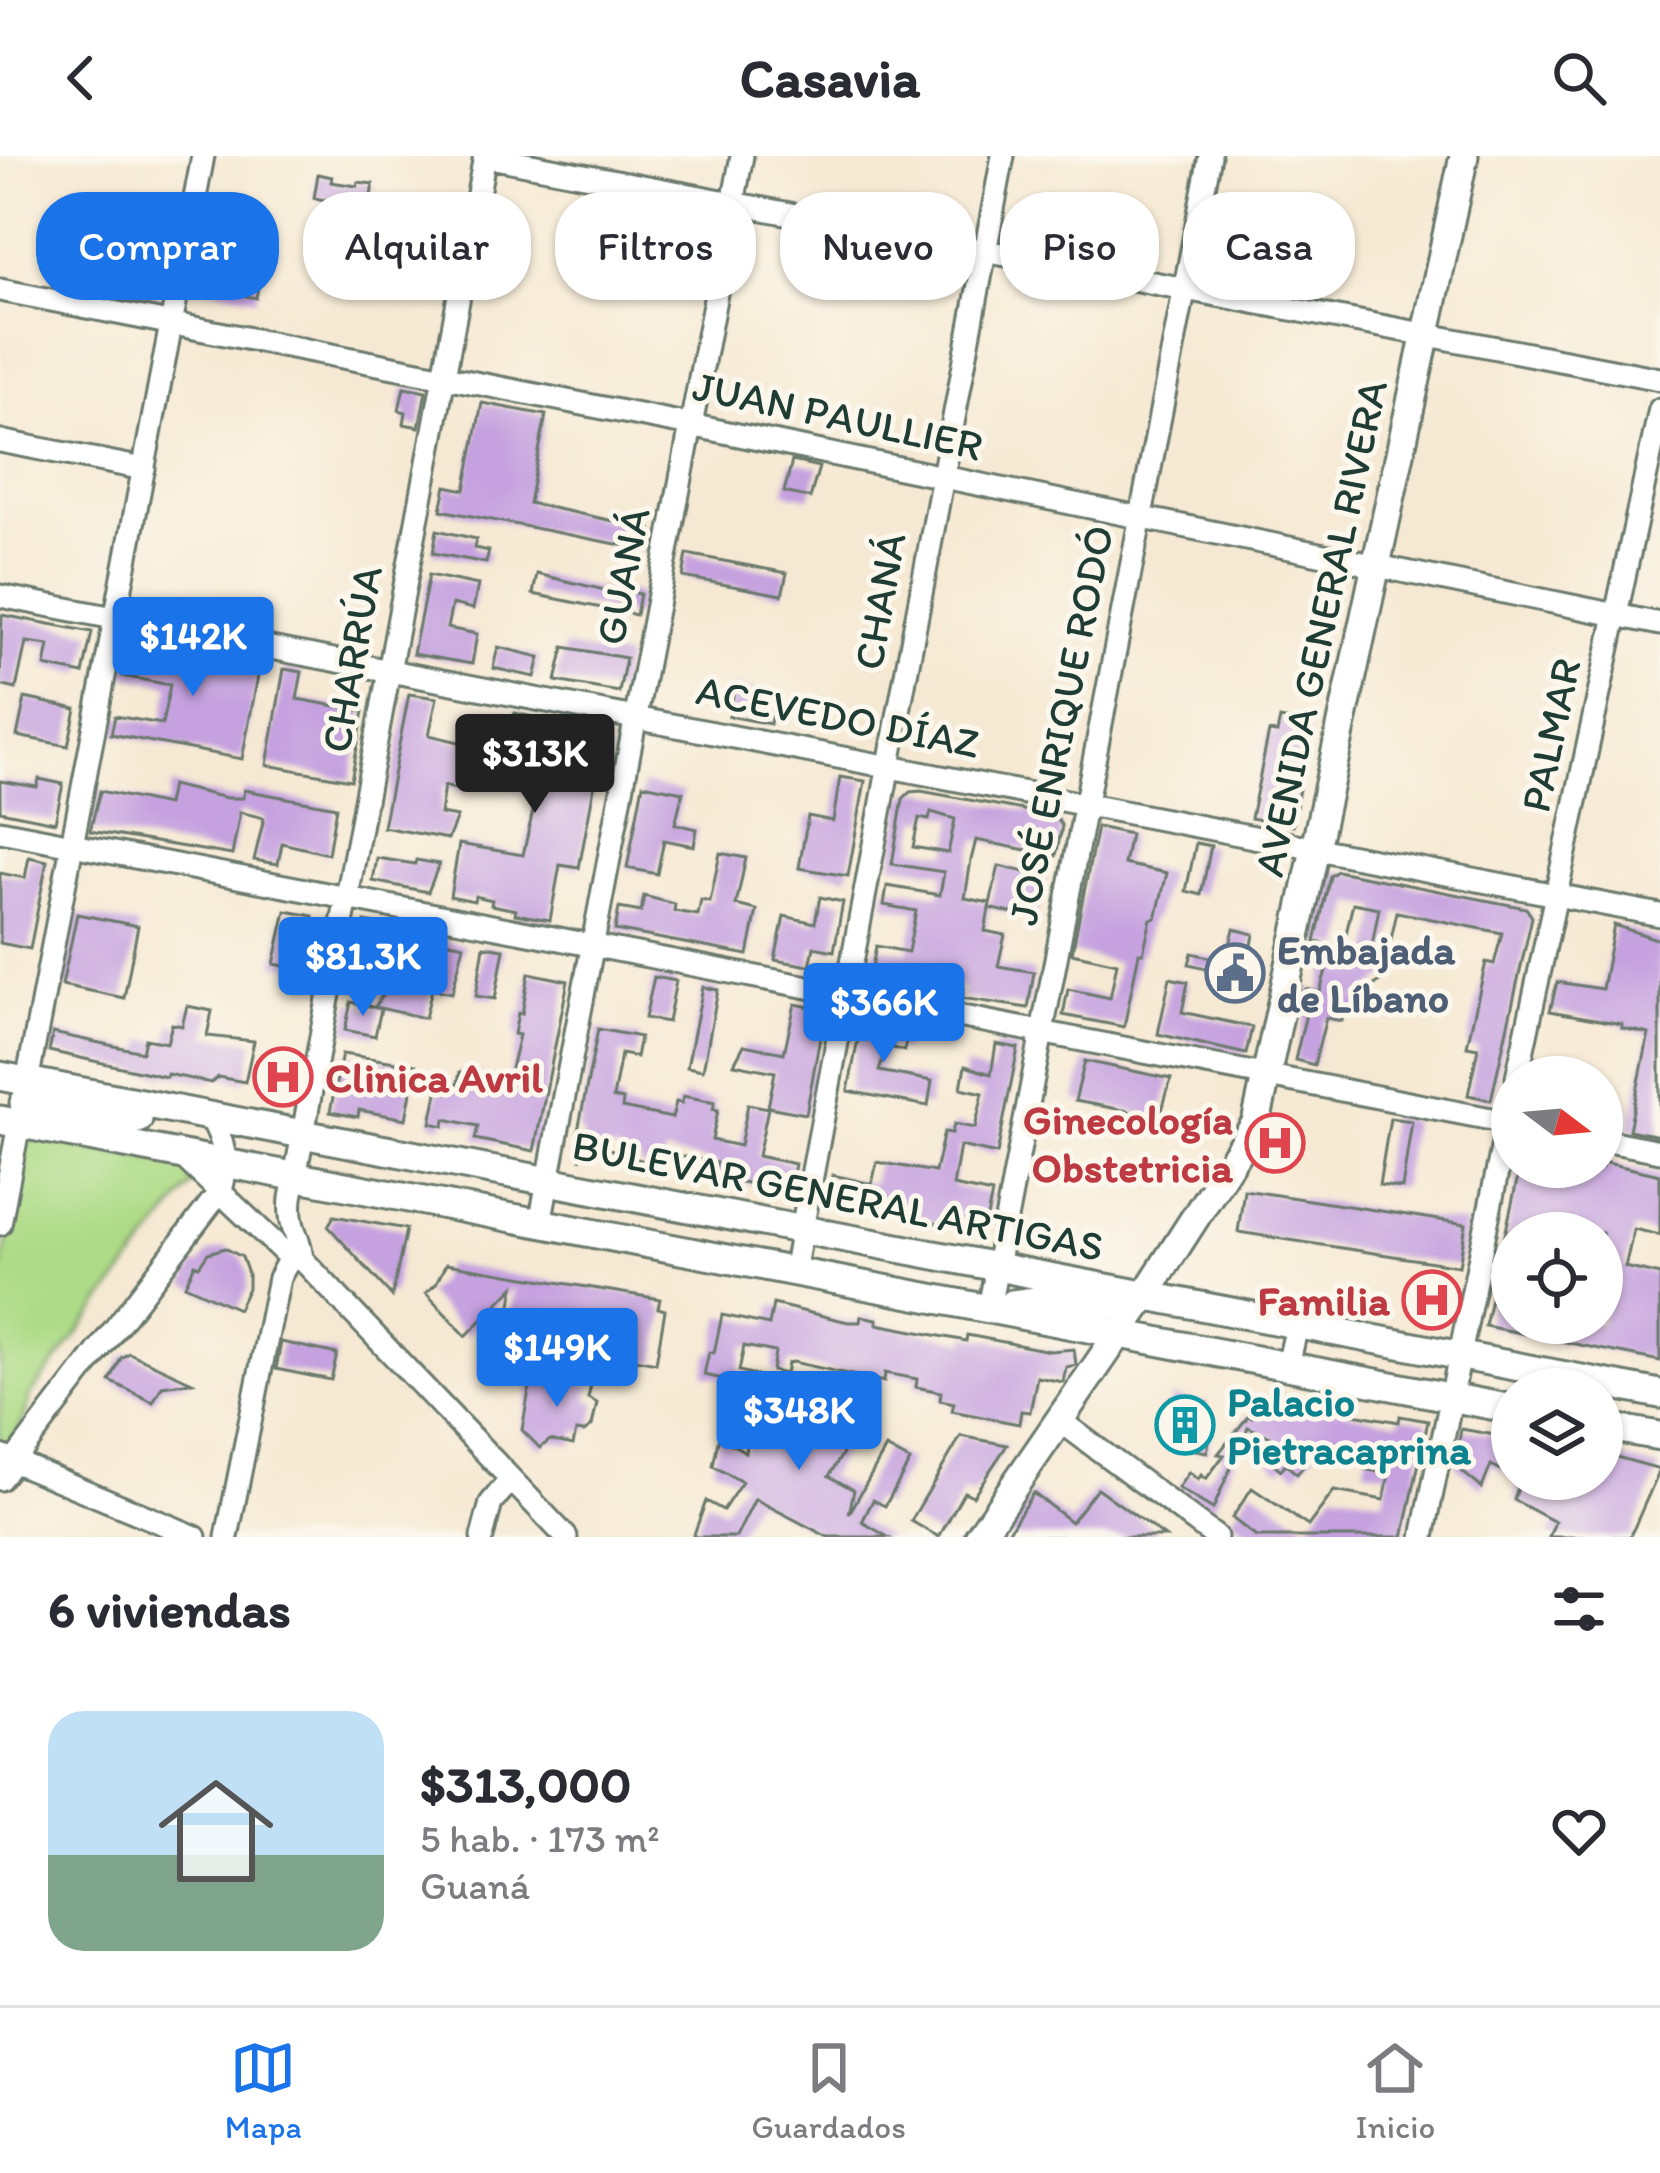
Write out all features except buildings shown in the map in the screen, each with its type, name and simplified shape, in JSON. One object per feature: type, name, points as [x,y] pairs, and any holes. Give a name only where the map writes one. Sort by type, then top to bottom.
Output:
[{"type":"main road","name":"AVENIDA GENERAL RIVERA","points":[[979,1537],[1252,1133],[1464,156]]},
{"type":"main road","name":"BULEVAR GENERAL ARTIGAS","points":[[14,1101],[135,1120],[164,1108],[1660,1394]]},
{"type":"main road","name":"BULEVAR GENERAL ARTIGAS","points":[[14,1101],[180,1154],[223,1176],[295,1176],[1491,1404]]},
{"type":"main road","points":[[989,1308],[1044,1300],[1116,1304],[1144,1297]]},
{"type":"main road","points":[[1117,1334],[1132,1321],[1151,1316],[1263,1328],[1291,1325]]},
{"type":"main road","points":[[1623,1430],[1660,1436]]},
{"type":"street","points":[[0,1223],[14,1101],[73,844],[203,156]]},
{"type":"street","points":[[485,156],[672,192]]},
{"type":"street","name":"CHARRÚA","points":[[296,1258],[301,1246],[290,1224],[295,1176],[485,156]]},
{"type":"street","name":"GUANÁ","points":[[736,192],[742,156]]},
{"type":"street","name":"CHANÁ","points":[[794,1272],[1003,156]]},
{"type":"street","name":"JOSÉ ENRIQUE RODÓ","points":[[1203,192],[1210,156]]},
{"type":"street","points":[[756,208],[1183,289]]},
{"type":"street","name":"JOSÉ ENRIQUE RODÓ","points":[[989,1308],[1183,289]]},
{"type":"street","name":"JUAN PAULLIER","points":[[0,290],[690,424],[1660,624]]},
{"type":"street","name":"GUANÁ","points":[[540,1223],[715,300]]},
{"type":"street","points":[[1242,300],[1660,379]]},
{"type":"street","name":"PALMAR","points":[[1522,1056],[1660,409]]},
{"type":"street","points":[[0,441],[144,469]]},
{"type":"street","name":"ACEVEDO DÍAZ","points":[[0,596],[1660,915]]},
{"type":"street","points":[[0,831],[1268,1076],[1491,1111]]},
{"type":"street","points":[[210,1117],[221,1138],[223,1176],[566,1537]]},
{"type":"street","points":[[1623,1144],[1660,1151]]},
{"type":"street","points":[[195,1537],[4,1466],[223,1176]]},
{"type":"street","points":[[1424,1537],[1494,1188]]},
{"type":"street","points":[[227,1537],[279,1278],[296,1258]]},
{"type":"street","points":[[1288,1365],[1291,1325]]},
{"type":"street","points":[[1059,1420],[1216,1537]]},
{"type":"street","points":[[482,1537],[491,1504],[512,1479]]},
{"type":"green space","points":[[35,1138],[183,1165],[193,1183],[29,1397],[20,1426],[0,1446],[0,1278],[26,1143]]},
{"type":"place","name":"Embajada de Líbano","points":[[1235,973]]},
{"type":"place","name":"Clinica Avril","points":[[283,1077]]},
{"type":"place","name":"Ginecología Obstetricia","points":[[1275,1143]]},
{"type":"place","name":"Familia","points":[[1432,1300]]},
{"type":"place","name":"Palacio Pietracaprina","points":[[1185,1425]]}]
